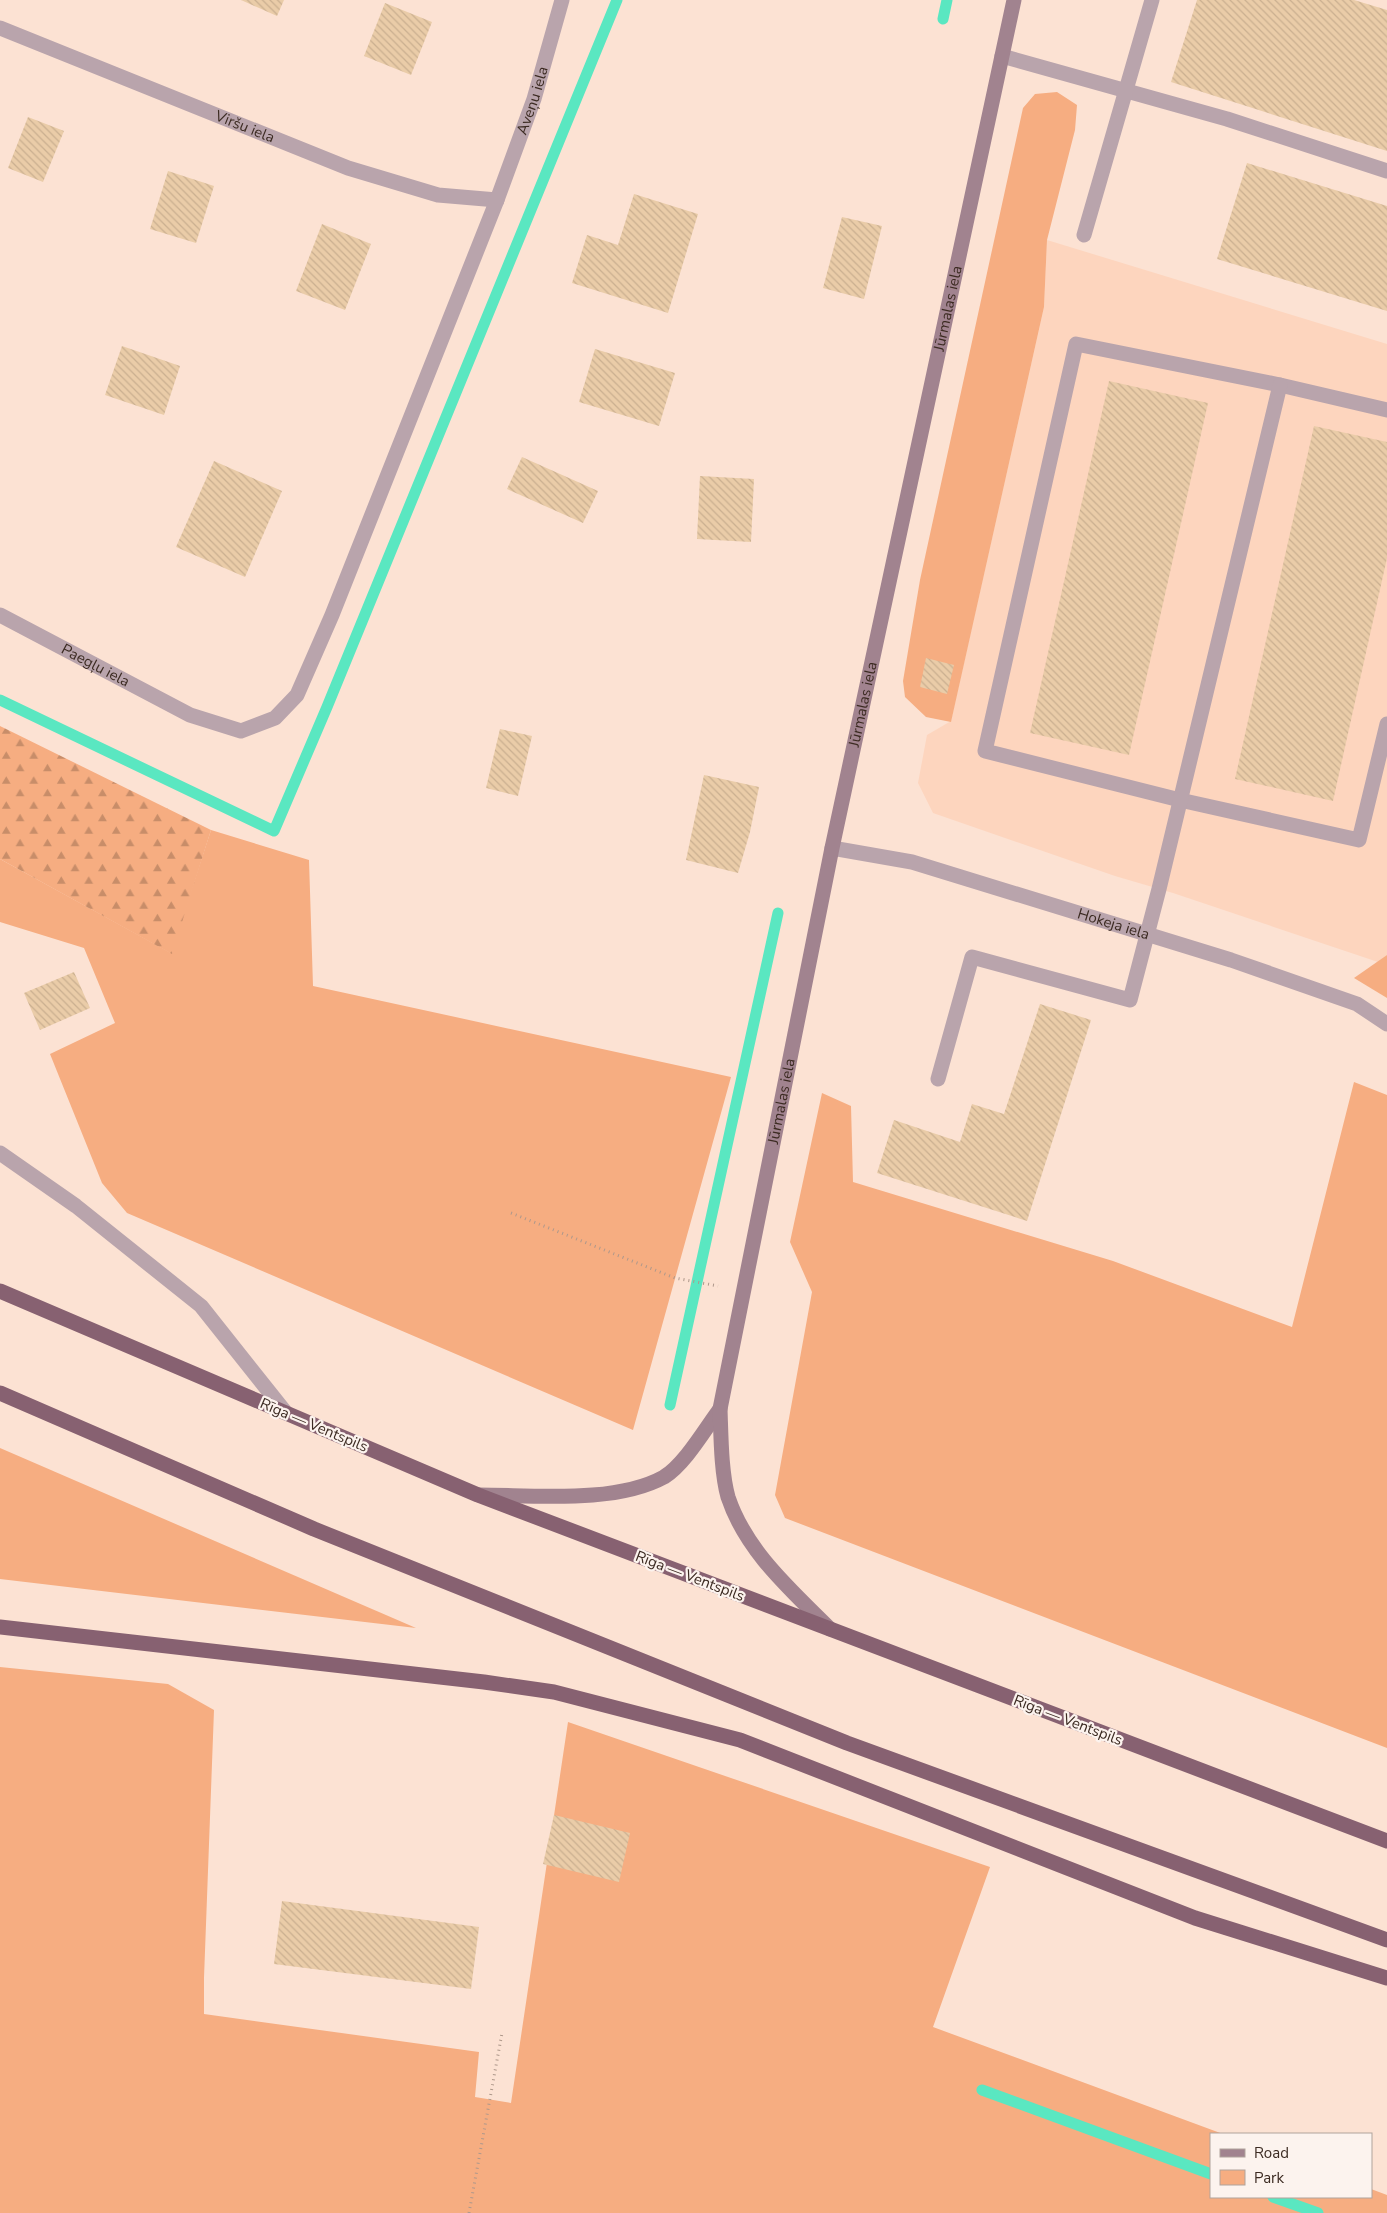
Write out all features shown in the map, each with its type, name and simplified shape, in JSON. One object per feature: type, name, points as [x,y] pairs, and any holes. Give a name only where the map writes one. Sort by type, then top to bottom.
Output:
[{"type":"highway","name":"Rīga — Ventspils","points":[[0,1291],[478,1495],[1387,1841]]},
{"type":"highway","points":[[0,1393],[314,1529],[847,1743],[1387,1940]]},
{"type":"highway","points":[[0,1626],[484,1682],[563,1695],[740,1740],[1195,1918],[1387,1978]]},
{"type":"main road","name":"Jūrmalas iela","points":[[720,1409],[832,848],[1014,0]]},
{"type":"main road","points":[[478,1495],[583,1495],[626,1491],[664,1476],[681,1461],[720,1409]]},
{"type":"main road","points":[[720,1409],[722,1448],[728,1496],[746,1536],[770,1569],[830,1629]]},
{"type":"street","name":"Aveņu iela","points":[[190,715],[241,731],[275,718],[297,695],[336,606],[497,200],[534,100],[562,0]]},
{"type":"street","points":[[1084,235],[1152,0]]},
{"type":"street","name":"Viršu iela","points":[[0,28],[348,168],[438,196],[497,200]]},
{"type":"street","points":[[1002,56],[1227,119],[1387,171]]},
{"type":"street","points":[[1387,410],[1280,385],[1076,344],[985,751],[1180,800],[1359,840],[1387,724]]},
{"type":"street","points":[[938,1079],[972,958],[1130,1000],[1148,933],[1280,385]]},
{"type":"street","name":"Paegļu iela","points":[[0,615],[190,715]]},
{"type":"street","name":"Hokeja iela","points":[[832,848],[912,862],[1148,933],[1357,1004],[1387,1024]]},
{"type":"street","points":[[0,1153],[76,1206],[201,1306],[286,1413]]},
{"type":"path","points":[[511,1213],[675,1278],[743,1291]]},
{"type":"path","points":[[469,2213],[502,2033]]},
{"type":"shaded area","points":[[1047,240],[1387,344],[1387,955],[1378,962],[1173,893],[1115,876],[933,813],[918,783],[927,735],[951,721],[1044,307]]},
{"type":"green space","points":[[1057,92],[1077,105],[1075,130],[1047,240],[1044,307],[951,722],[926,717],[905,697],[903,681],[920,580],[1023,108],[1035,94]]},
{"type":"green space","points":[[0,726],[211,830],[172,954],[0,859]]},
{"type":"green space","points":[[211,830],[309,860],[313,986],[731,1077],[633,1430],[127,1213],[102,1183],[50,1054],[115,1023],[84,948],[0,922],[0,859],[171,953]]},
{"type":"green space","points":[[1387,955],[1387,998],[1354,978]]},
{"type":"green space","points":[[1354,1082],[1387,1095],[1387,1748],[785,1518],[775,1495],[812,1292],[790,1242],[822,1093],[851,1106],[853,1182],[1113,1261],[1292,1327]]},
{"type":"green space","points":[[0,1448],[416,1628],[0,1579]]},
{"type":"green space","points":[[0,1667],[168,1684],[214,1710],[204,2014],[479,2052],[475,2097],[511,2103],[568,1722],[990,1867],[933,2027],[1220,2133],[1210,2133],[1210,2198],[1372,2198],[1372,2189],[1387,2195],[1387,2213],[0,2213]]},
{"type":"building","points":[[241,0],[284,0],[277,16]]},
{"type":"building","points":[[1197,0],[1354,0],[1387,10],[1387,151],[1171,82]]},
{"type":"building","points":[[385,3],[432,22],[411,75],[364,56]]},
{"type":"building","points":[[28,117],[64,131],[43,182],[8,168]]},
{"type":"building","points":[[1247,163],[1387,206],[1387,311],[1217,259]]},
{"type":"building","points":[[168,171],[214,186],[196,243],[150,229]]},
{"type":"building","points":[[634,194],[698,214],[668,313],[572,283],[587,235],[618,245]]},
{"type":"building","points":[[842,217],[882,226],[864,299],[823,288]]},
{"type":"building","points":[[322,224],[371,244],[345,310],[296,291]]},
{"type":"building","points":[[122,346],[180,366],[164,415],[105,395]]},
{"type":"building","points":[[595,349],[675,373],[659,426],[579,402]]},
{"type":"building","points":[[1109,381],[1208,403],[1129,755],[1030,733]]},
{"type":"building","points":[[1314,426],[1387,442],[1387,558],[1333,801],[1235,779]]},
{"type":"building","points":[[522,457],[598,491],[583,523],[507,489]]},
{"type":"building","points":[[214,461],[282,491],[245,577],[176,547]]},
{"type":"building","points":[[700,476],[754,479],[751,542],[697,539]]},
{"type":"building","points":[[926,658],[954,665],[947,694],[920,687]]},
{"type":"building","points":[[500,729],[532,736],[518,796],[486,788]]},
{"type":"building","points":[[704,775],[759,787],[750,832],[738,873],[686,860]]},
{"type":"building","points":[[74,972],[90,1008],[40,1030],[24,993]]},
{"type":"building","points":[[1040,1004],[1091,1020],[1027,1221],[877,1173],[894,1120],[960,1142],[972,1104],[1004,1114]]},
{"type":"building","points":[[554,1815],[630,1833],[619,1882],[543,1864]]},
{"type":"building","points":[[282,1901],[479,1927],[471,1989],[274,1964]]},
{"type":"waterway","points":[[0,700],[274,831],[327,707],[617,0]]},
{"type":"waterway","points":[[943,19],[947,0]]},
{"type":"waterway","points":[[670,1405],[778,913]]},
{"type":"waterway","points":[[982,2090],[1210,2174]]},
{"type":"waterway","points":[[1276,2198],[1318,2213]]}]
